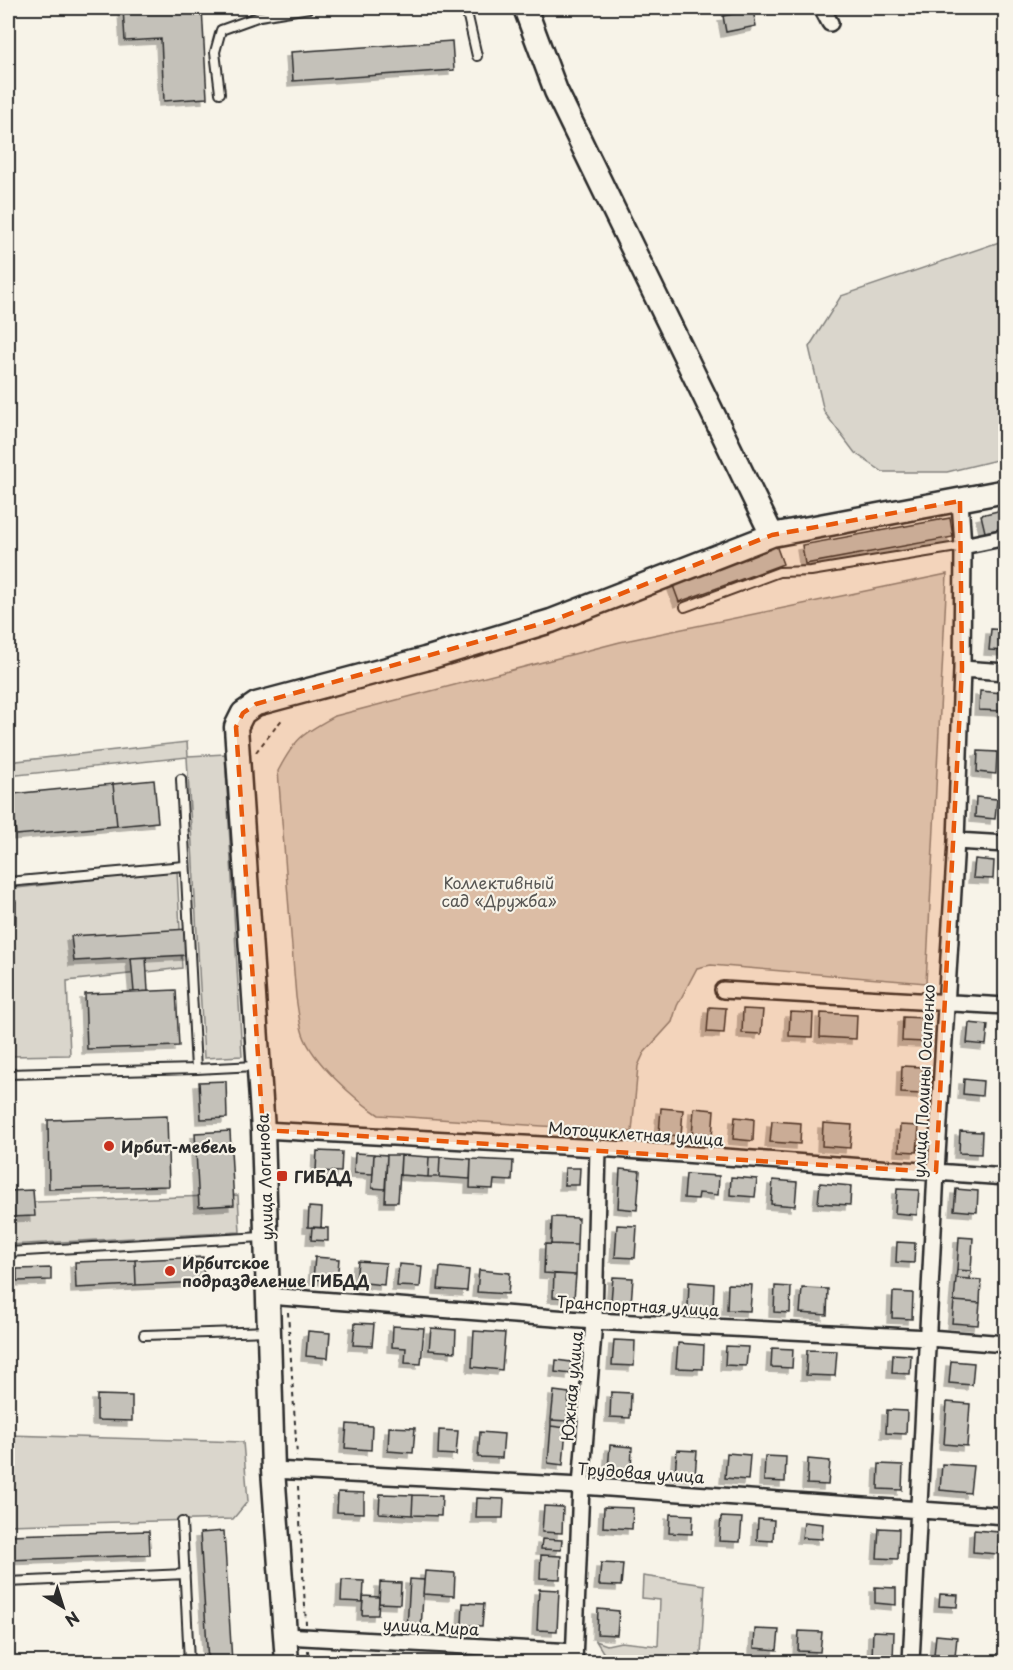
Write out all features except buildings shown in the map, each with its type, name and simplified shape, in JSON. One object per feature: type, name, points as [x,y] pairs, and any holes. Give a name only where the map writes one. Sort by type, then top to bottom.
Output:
[{"type":"street","points":[[525,8],[556,92],[772,535],[1005,491]]},
{"type":"street","points":[[822,8],[830,23]]},
{"type":"street","name":"улица Полины Осипенко","points":[[911,1662],[945,1001],[956,841],[962,669],[963,546],[960,501]]},
{"type":"street","name":"улица Логинова","points":[[287,1662],[273,1470],[263,1130],[236,727],[243,713],[256,704],[425,659],[551,621],[772,535]]},
{"type":"street","points":[[963,546],[1005,537]]},
{"type":"street","points":[[962,669],[1005,672]]},
{"type":"street","points":[[956,841],[1005,844]]},
{"type":"street","points":[[723,990],[1005,1006]]},
{"type":"street","name":"Мотоциклетная улица","points":[[263,1130],[598,1148],[1005,1177]]},
{"type":"street","name":"Южная улица","points":[[574,1658],[581,1486],[594,1321],[598,1148]]},
{"type":"street","name":"Транспортная улица","points":[[268,1296],[594,1321],[1005,1344]]},
{"type":"street","name":"Трудовая улица","points":[[273,1470],[581,1486],[1005,1516]]},
{"type":"street","name":"улица Мира","points":[[285,1636],[574,1658]]},
{"type":"lane","points":[[220,93],[215,52],[221,30],[260,16],[309,8]]},
{"type":"lane","points":[[466,8],[477,56]]},
{"type":"lane","points":[[686,607],[778,572],[812,571],[963,546]]},
{"type":"lane","points":[[181,779],[196,1069]]},
{"type":"lane","points":[[8,882],[184,866]]},
{"type":"lane","points":[[8,1074],[259,1066]]},
{"type":"lane","points":[[8,1252],[267,1237]]},
{"type":"lane","points":[[144,1335],[269,1330]]},
{"type":"lane","points":[[182,1521],[189,1662]]},
{"type":"lane","points":[[8,1582],[184,1574]]},
{"type":"path","points":[[253,757],[281,719],[290,711]]},
{"type":"highlighted area","points":[[960,501],[962,669],[936,1172],[263,1130],[236,727],[243,713],[256,704],[551,621],[772,535]]},
{"type":"green space","points":[[1005,240],[1005,458],[947,472],[883,472],[855,453],[824,412],[809,347],[841,296]]},
{"type":"green space","name":"Коллективный сад «Дружба»","points":[[947,574],[926,983],[711,965],[697,968],[677,1006],[672,1022],[644,1053],[638,1066],[632,1132],[379,1115],[347,1090],[315,1056],[303,1034],[296,997],[278,771],[295,743],[307,732],[335,716],[620,642]]},
{"type":"green space","points":[[187,742],[188,756],[225,754],[242,1056],[204,1058],[187,757],[8,776],[8,762]]},
{"type":"green space","points":[[177,870],[182,968],[67,981],[70,1055],[8,1056],[8,889]]},
{"type":"green space","points":[[238,1195],[240,1232],[8,1245],[8,1203]]},
{"type":"green space","points":[[8,1435],[243,1442],[248,1501],[233,1519],[8,1525]]},
{"type":"green space","points":[[643,1576],[705,1585],[701,1655],[696,1662],[609,1662],[596,1641],[607,1645],[621,1642],[658,1646],[660,1600],[642,1598]]},
{"type":"place","name":"Ирбит-мебель","points":[[109,1146]]},
{"type":"place","name":"ГИБДД","points":[[282,1176]]},
{"type":"place","name":"Ирбитское подразделение ГИБДД","points":[[170,1271]]}]
